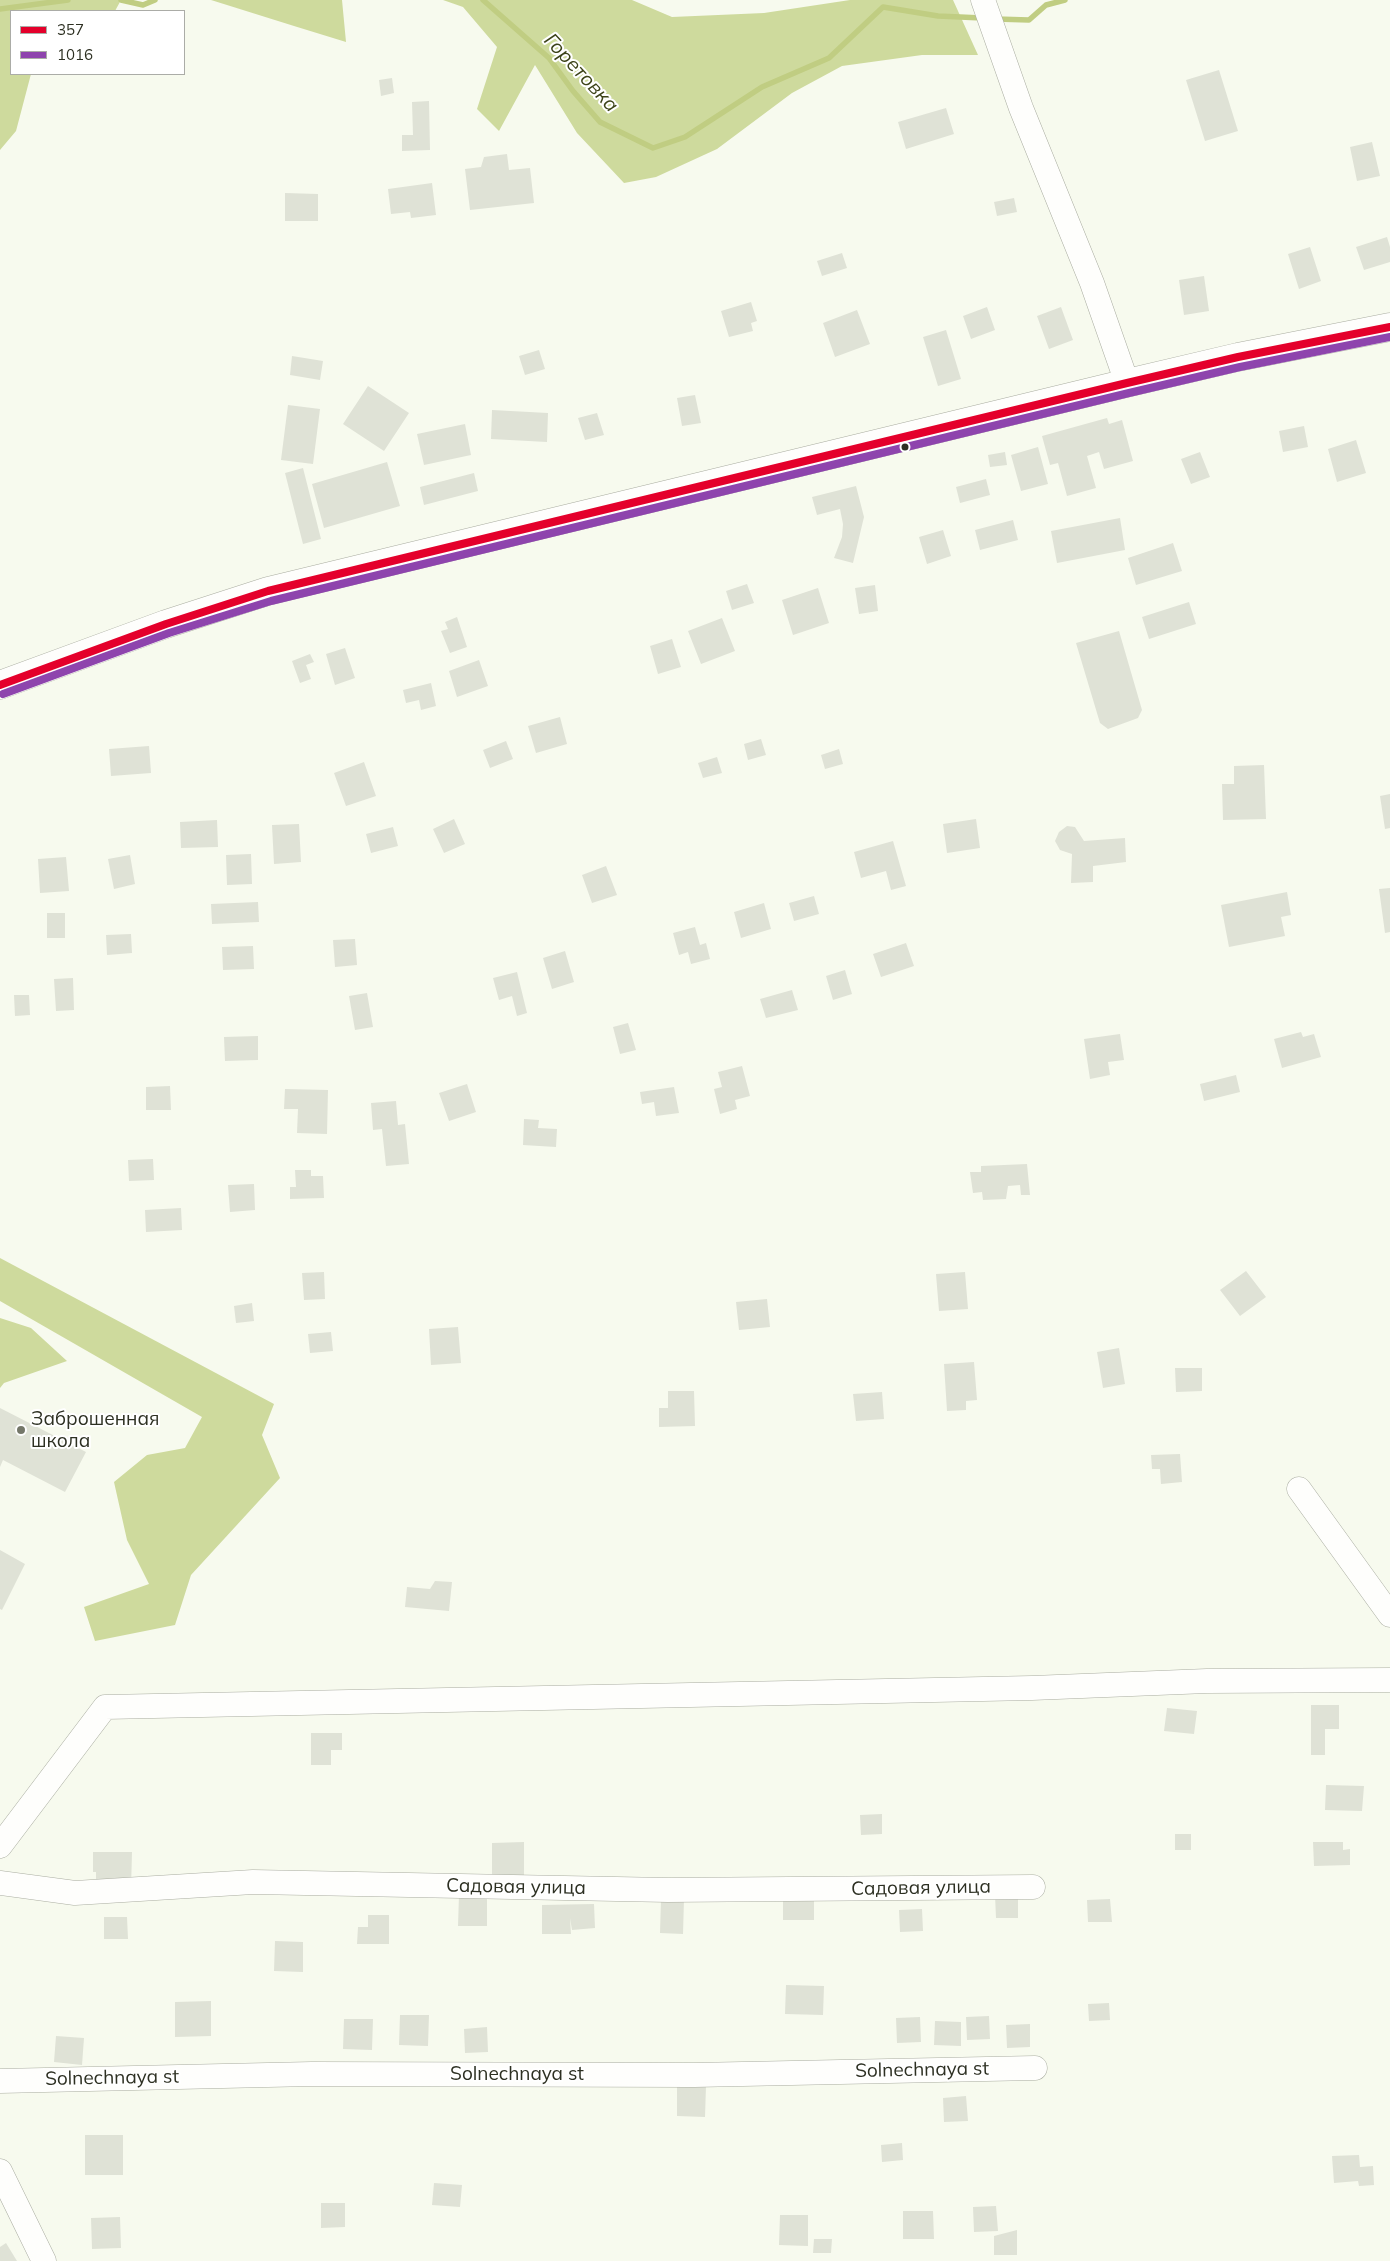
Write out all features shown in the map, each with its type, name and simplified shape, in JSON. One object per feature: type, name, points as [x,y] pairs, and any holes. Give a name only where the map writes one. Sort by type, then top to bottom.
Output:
[{"type":"main road","points":[[0,685],[166,624],[268,591],[1127,383],[1390,327]]},
{"type":"street","points":[[983,0],[1021,108],[1092,283],[1127,383]]},
{"type":"street","points":[[1299,1489],[1390,1615]]},
{"type":"street","points":[[0,1846],[105,1707],[1012,1689],[1207,1681],[1390,1680]]},
{"type":"street","name":"Садовая улица","points":[[0,1883],[75,1893],[253,1882],[668,1890],[1033,1887]]},
{"type":"street","name":"Solnechnaya st","points":[[0,2081],[312,2074],[694,2075],[1035,2068]]},
{"type":"street","points":[[0,2171],[44,2261]]},
{"type":"green space","points":[[0,0],[121,0],[116,10],[10,10],[10,75],[31,75],[16,131],[0,150]]},
{"type":"green space","points":[[211,0],[342,0],[346,42],[294,26]]},
{"type":"green space","points":[[443,0],[632,0],[672,17],[764,13],[850,0],[953,0],[978,55],[922,55],[842,66],[792,93],[717,149],[656,177],[624,183],[577,133],[535,65],[499,131],[477,109],[497,47],[463,7]]},
{"type":"green space","points":[[0,1258],[274,1404],[262,1435],[280,1478],[191,1575],[175,1625],[95,1641],[84,1607],[149,1584],[127,1540],[114,1482],[147,1455],[185,1448],[202,1417],[0,1301]]},
{"type":"green space","points":[[0,1318],[31,1328],[67,1361],[4,1383],[0,1388]]},
{"type":"building","points":[[1219,70],[1238,131],[1205,141],[1186,80]]},
{"type":"building","points":[[392,78],[394,93],[381,96],[379,80]]},
{"type":"building","points":[[429,101],[430,150],[402,151],[402,135],[413,135],[412,102]]},
{"type":"building","points":[[946,108],[954,134],[906,149],[898,122]]},
{"type":"building","points":[[1372,142],[1380,176],[1357,181],[1350,147]]},
{"type":"building","points":[[507,154],[509,170],[530,168],[534,203],[470,210],[465,169],[481,167],[484,157]]},
{"type":"building","points":[[432,183],[436,215],[411,218],[410,212],[391,214],[388,189]]},
{"type":"building","points":[[285,193],[318,194],[318,221],[285,221]]},
{"type":"building","points":[[1014,198],[1017,212],[997,216],[994,202]]},
{"type":"building","points":[[1387,237],[1390,247],[1390,262],[1364,270],[1356,247]]},
{"type":"building","points":[[1310,247],[1321,281],[1299,289],[1288,254]]},
{"type":"building","points":[[842,253],[847,268],[822,276],[817,261]]},
{"type":"building","points":[[1204,276],[1209,311],[1184,315],[1179,280]]},
{"type":"building","points":[[751,302],[757,321],[751,323],[753,331],[729,337],[721,311]]},
{"type":"building","points":[[987,307],[995,330],[971,339],[963,316]]},
{"type":"building","points":[[1061,307],[1073,340],[1049,349],[1037,316]]},
{"type":"building","points":[[857,310],[870,344],[835,357],[823,323]]},
{"type":"building","points":[[946,330],[961,379],[938,386],[923,337]]},
{"type":"building","points":[[539,350],[545,369],[525,375],[519,356]]},
{"type":"building","points":[[292,356],[323,361],[320,380],[290,375]]},
{"type":"building","points":[[368,386],[409,413],[384,451],[343,424]]},
{"type":"building","points":[[695,395],[701,423],[682,426],[677,398]]},
{"type":"building","points":[[288,405],[320,409],[313,464],[281,460]]},
{"type":"building","points":[[492,410],[548,413],[547,442],[491,439]]},
{"type":"building","points":[[597,413],[604,435],[585,440],[578,418]]},
{"type":"building","points":[[1107,418],[1109,424],[1122,420],[1133,461],[1104,469],[1099,452],[1087,456],[1096,488],[1067,496],[1058,463],[1050,465],[1042,436]]},
{"type":"building","points":[[465,424],[471,455],[424,465],[417,434]]},
{"type":"building","points":[[1304,426],[1308,447],[1283,452],[1279,431]]},
{"type":"building","points":[[1356,440],[1366,473],[1337,482],[1328,449]]},
{"type":"building","points":[[1038,447],[1048,484],[1021,491],[1011,455]]},
{"type":"building","points":[[1005,452],[1007,465],[990,467],[988,455]]},
{"type":"building","points":[[1200,452],[1210,477],[1191,484],[1181,459]]},
{"type":"building","points":[[387,462],[400,506],[324,528],[312,484]]},
{"type":"building","points":[[303,468],[321,539],[303,544],[285,473]]},
{"type":"building","points":[[474,473],[478,491],[424,505],[420,487]]},
{"type":"building","points":[[986,479],[990,495],[960,503],[956,487]]},
{"type":"building","points":[[856,486],[864,517],[853,563],[834,558],[842,537],[843,524],[840,509],[817,515],[812,497]]},
{"type":"building","points":[[1120,518],[1125,550],[1057,563],[1051,531]]},
{"type":"building","points":[[1013,520],[1018,540],[980,550],[975,530]]},
{"type":"building","points":[[943,530],[951,556],[927,564],[919,537]]},
{"type":"building","points":[[1173,543],[1182,571],[1136,585],[1128,558]]},
{"type":"building","points":[[747,584],[754,603],[732,610],[726,591]]},
{"type":"building","points":[[875,585],[878,611],[859,614],[855,588]]},
{"type":"building","points":[[818,588],[829,623],[793,635],[782,600]]},
{"type":"building","points":[[1189,602],[1196,624],[1149,639],[1142,617]]},
{"type":"building","points":[[457,617],[467,647],[450,653],[441,631],[448,629],[445,622]]},
{"type":"building","points":[[722,618],[735,651],[701,664],[688,631]]},
{"type":"building","points":[[1119,631],[1142,710],[1138,718],[1108,729],[1100,723],[1076,643]]},
{"type":"building","points":[[672,639],[681,667],[658,674],[650,646]]},
{"type":"building","points":[[345,648],[355,678],[335,685],[326,654]]},
{"type":"building","points":[[310,654],[314,662],[306,665],[311,679],[300,683],[292,661]]},
{"type":"building","points":[[479,660],[488,686],[457,697],[449,671]]},
{"type":"building","points":[[431,683],[436,706],[421,710],[419,700],[406,703],[403,690]]},
{"type":"building","points":[[560,717],[567,744],[536,753],[528,726]]},
{"type":"building","points":[[761,739],[766,755],[748,760],[744,744]]},
{"type":"building","points":[[506,741],[513,759],[490,768],[483,750]]},
{"type":"building","points":[[149,746],[151,773],[111,776],[109,749]]},
{"type":"building","points":[[839,749],[843,764],[825,769],[821,755]]},
{"type":"building","points":[[717,757],[722,773],[703,778],[698,763]]},
{"type":"building","points":[[364,762],[376,796],[346,806],[334,773]]},
{"type":"building","points":[[1264,765],[1266,819],[1223,820],[1222,784],[1234,784],[1234,766]]},
{"type":"building","points":[[1390,794],[1390,828],[1385,829],[1380,796]]},
{"type":"building","points":[[454,819],[465,844],[444,853],[433,829]]},
{"type":"building","points":[[976,819],[980,848],[947,853],[943,824]]},
{"type":"building","points":[[217,820],[218,847],[181,848],[180,822]]},
{"type":"building","points":[[299,824],[301,862],[274,864],[272,825]]},
{"type":"building","points":[[1067,826],[1075,827],[1084,841],[1125,838],[1126,862],[1093,866],[1093,882],[1071,883],[1072,854],[1060,850],[1055,841],[1059,832]]},
{"type":"building","points":[[393,827],[398,846],[371,853],[366,834]]},
{"type":"building","points":[[893,841],[906,886],[891,890],[886,871],[861,878],[854,852]]},
{"type":"building","points":[[251,854],[252,884],[227,885],[226,855]]},
{"type":"building","points":[[130,855],[135,884],[114,889],[108,859]]},
{"type":"building","points":[[66,857],[69,891],[40,893],[38,859]]},
{"type":"building","points":[[606,866],[617,895],[592,903],[582,875]]},
{"type":"building","points":[[1390,888],[1390,932],[1385,933],[1379,889]]},
{"type":"building","points":[[1287,892],[1291,915],[1281,917],[1285,936],[1229,947],[1221,905]]},
{"type":"building","points":[[814,896],[819,914],[794,921],[789,903]]},
{"type":"building","points":[[258,902],[259,922],[212,924],[211,904]]},
{"type":"building","points":[[764,903],[771,929],[741,938],[734,912]]},
{"type":"building","points":[[47,913],[65,913],[65,938],[47,938]]},
{"type":"building","points":[[695,927],[700,945],[706,943],[710,959],[691,964],[688,952],[679,955],[673,933]]},
{"type":"building","points":[[131,934],[132,953],[107,955],[106,935]]},
{"type":"building","points":[[355,939],[357,965],[335,967],[333,940]]},
{"type":"building","points":[[906,943],[914,966],[881,977],[873,954]]},
{"type":"building","points":[[253,946],[254,969],[223,970],[222,947]]},
{"type":"building","points":[[565,951],[574,982],[552,989],[543,958]]},
{"type":"building","points":[[845,970],[852,994],[833,1000],[826,976]]},
{"type":"building","points":[[517,972],[527,1013],[517,1016],[512,996],[499,1000],[493,978]]},
{"type":"building","points":[[73,978],[74,1010],[56,1011],[54,979]]},
{"type":"building","points":[[792,990],[798,1010],[766,1018],[760,999]]},
{"type":"building","points":[[367,993],[373,1027],[355,1030],[349,996]]},
{"type":"building","points":[[14,995],[29,995],[30,1015],[15,1016]]},
{"type":"building","points":[[628,1023],[636,1050],[620,1054],[613,1027]]},
{"type":"building","points":[[1301,1032],[1303,1037],[1314,1034],[1321,1057],[1282,1068],[1274,1039]]},
{"type":"building","points":[[1120,1034],[1124,1060],[1108,1062],[1110,1075],[1090,1079],[1084,1039]]},
{"type":"building","points":[[258,1036],[258,1060],[225,1061],[224,1037]]},
{"type":"building","points":[[742,1066],[750,1096],[735,1100],[737,1109],[720,1114],[714,1089],[722,1087],[718,1072]]},
{"type":"building","points":[[1236,1075],[1240,1092],[1204,1101],[1200,1084]]},
{"type":"building","points":[[467,1084],[476,1112],[449,1121],[439,1093]]},
{"type":"building","points":[[170,1086],[171,1110],[146,1110],[146,1087]]},
{"type":"building","points":[[674,1087],[679,1113],[656,1116],[654,1102],[642,1104],[640,1092]]},
{"type":"building","points":[[285,1089],[328,1090],[327,1134],[297,1133],[298,1109],[284,1109]]},
{"type":"building","points":[[396,1101],[398,1125],[405,1124],[409,1164],[386,1166],[382,1129],[373,1130],[371,1103]]},
{"type":"building","points":[[524,1119],[539,1120],[538,1128],[557,1129],[556,1147],[523,1145]]},
{"type":"building","points":[[153,1159],[154,1180],[129,1181],[128,1160]]},
{"type":"building","points":[[1027,1164],[1030,1195],[1021,1195],[1020,1185],[1008,1186],[1006,1199],[983,1200],[982,1192],[973,1193],[970,1172],[981,1172],[981,1166]]},
{"type":"building","points":[[295,1170],[311,1170],[311,1176],[323,1176],[324,1198],[290,1199],[290,1187],[296,1187]]},
{"type":"building","points":[[254,1184],[255,1210],[230,1212],[228,1185]]},
{"type":"building","points":[[181,1208],[182,1230],[146,1232],[145,1210]]},
{"type":"building","points":[[1246,1271],[1266,1297],[1240,1316],[1220,1290]]},
{"type":"building","points":[[324,1272],[325,1299],[304,1300],[302,1273]]},
{"type":"building","points":[[965,1272],[968,1309],[939,1311],[936,1274]]},
{"type":"building","points":[[767,1299],[770,1327],[739,1330],[736,1302]]},
{"type":"building","points":[[252,1303],[254,1321],[236,1323],[234,1306]]},
{"type":"building","points":[[458,1327],[461,1363],[431,1365],[429,1329]]},
{"type":"building","points":[[331,1332],[333,1351],[310,1353],[308,1334]]},
{"type":"building","points":[[1119,1348],[1125,1384],[1103,1388],[1097,1352]]},
{"type":"building","points":[[974,1362],[977,1400],[966,1401],[966,1410],[947,1411],[944,1364]]},
{"type":"building","points":[[1175,1368],[1202,1368],[1202,1391],[1176,1392]]},
{"type":"building","points":[[668,1391],[694,1391],[695,1426],[659,1427],[659,1408],[668,1408]]},
{"type":"building","points":[[882,1392],[884,1419],[856,1421],[853,1394]]},
{"type":"building","name":"Заброшенная школа","points":[[0,1408],[86,1452],[65,1492],[3,1460],[0,1467]]},
{"type":"building","points":[[1180,1454],[1182,1482],[1161,1484],[1160,1469],[1152,1469],[1151,1455]]},
{"type":"building","points":[[0,1550],[25,1564],[2,1610],[0,1609]]},
{"type":"building","points":[[435,1581],[452,1582],[449,1611],[405,1607],[407,1587],[430,1589]]},
{"type":"building","points":[[1311,1705],[1339,1705],[1339,1729],[1325,1729],[1325,1755],[1311,1755]]},
{"type":"building","points":[[1167,1708],[1197,1711],[1194,1734],[1164,1731]]},
{"type":"building","points":[[311,1733],[342,1733],[342,1750],[331,1750],[331,1765],[311,1765]]},
{"type":"building","points":[[1326,1785],[1364,1786],[1362,1811],[1325,1810]]},
{"type":"building","points":[[882,1814],[882,1834],[861,1835],[860,1815]]},
{"type":"building","points":[[1175,1834],[1191,1834],[1191,1850],[1175,1850]]},
{"type":"building","points":[[524,1842],[524,1878],[492,1878],[492,1843]]},
{"type":"building","points":[[1313,1842],[1343,1842],[1343,1850],[1350,1849],[1350,1865],[1314,1866]]},
{"type":"building","points":[[93,1852],[132,1852],[131,1889],[96,1888],[96,1872],[93,1872]]},
{"type":"building","points":[[1018,1894],[1018,1918],[996,1918],[995,1895]]},
{"type":"building","points":[[459,1895],[487,1896],[487,1926],[458,1926]]},
{"type":"building","points":[[783,1896],[814,1896],[814,1920],[783,1920]]},
{"type":"building","points":[[661,1899],[684,1899],[683,1934],[660,1933]]},
{"type":"building","points":[[1110,1899],[1112,1922],[1088,1922],[1087,1900]]},
{"type":"building","points":[[594,1904],[595,1928],[572,1930],[570,1918],[571,1934],[542,1934],[542,1905]]},
{"type":"building","points":[[922,1909],[923,1931],[900,1932],[899,1910]]},
{"type":"building","points":[[368,1915],[389,1915],[389,1944],[357,1944],[358,1927],[368,1927]]},
{"type":"building","points":[[104,1917],[127,1917],[128,1939],[104,1939]]},
{"type":"building","points":[[275,1941],[303,1942],[303,1972],[274,1971]]},
{"type":"building","points":[[786,1985],[824,1986],[823,2015],[785,2014]]},
{"type":"building","points":[[211,2001],[211,2036],[175,2037],[175,2002]]},
{"type":"building","points":[[1109,2003],[1110,2020],[1089,2021],[1088,2004]]},
{"type":"building","points":[[400,2015],[429,2015],[428,2046],[399,2045]]},
{"type":"building","points":[[989,2016],[990,2039],[967,2040],[966,2017]]},
{"type":"building","points":[[920,2017],[921,2042],[897,2043],[896,2018]]},
{"type":"building","points":[[344,2019],[373,2019],[372,2050],[343,2049]]},
{"type":"building","points":[[935,2021],[961,2022],[961,2046],[934,2045]]},
{"type":"building","points":[[1030,2024],[1030,2047],[1007,2048],[1006,2025]]},
{"type":"building","points":[[487,2027],[488,2052],[465,2053],[464,2029]]},
{"type":"building","points":[[56,2036],[84,2038],[82,2065],[54,2062]]},
{"type":"building","points":[[677,2086],[706,2086],[705,2117],[677,2116]]},
{"type":"building","points":[[966,2096],[968,2121],[944,2122],[943,2098]]},
{"type":"building","points":[[85,2135],[123,2135],[123,2175],[85,2175]]},
{"type":"building","points":[[902,2143],[903,2160],[882,2162],[881,2145]]},
{"type":"building","points":[[1359,2155],[1360,2167],[1373,2166],[1374,2185],[1359,2186],[1358,2181],[1334,2183],[1332,2156]]},
{"type":"building","points":[[434,2183],[462,2185],[460,2207],[432,2205]]},
{"type":"building","points":[[321,2203],[345,2203],[345,2227],[321,2228]]},
{"type":"building","points":[[996,2206],[998,2231],[974,2232],[973,2207]]},
{"type":"building","points":[[903,2211],[933,2211],[934,2239],[903,2239]]},
{"type":"building","points":[[780,2215],[808,2215],[808,2246],[779,2245]]},
{"type":"building","points":[[120,2217],[121,2248],[92,2249],[91,2218]]},
{"type":"building","points":[[1017,2230],[1017,2255],[994,2255],[994,2236]]},
{"type":"building","points":[[814,2239],[832,2239],[831,2253],[813,2253]]},
{"type":"building","points":[[6,2243],[17,2261],[0,2261],[0,2247]]},
{"type":"waterway","name":"Горетовка","points":[[0,9],[68,0]]},
{"type":"waterway","name":"Горетовка","points":[[121,0],[143,5],[155,0]]},
{"type":"waterway","name":"Горетовка","points":[[483,0],[549,58],[573,91],[600,122],[653,148],[685,137],[762,87],[829,58],[883,7],[938,16],[982,18]]},
{"type":"waterway","name":"Горетовка","points":[[996,19],[1029,20],[1046,5],[1065,0]]},
{"type":"transit line","name":"357","points":[[0,685],[166,624],[268,591],[1127,383],[1238,357],[1390,327]]},
{"type":"transit line","name":"1016","points":[[3,694],[169,633],[271,601],[1129,393],[1240,367],[1390,337]]},
{"type":"place","name":"Заброшенная школа","points":[[21,1430]]}]
